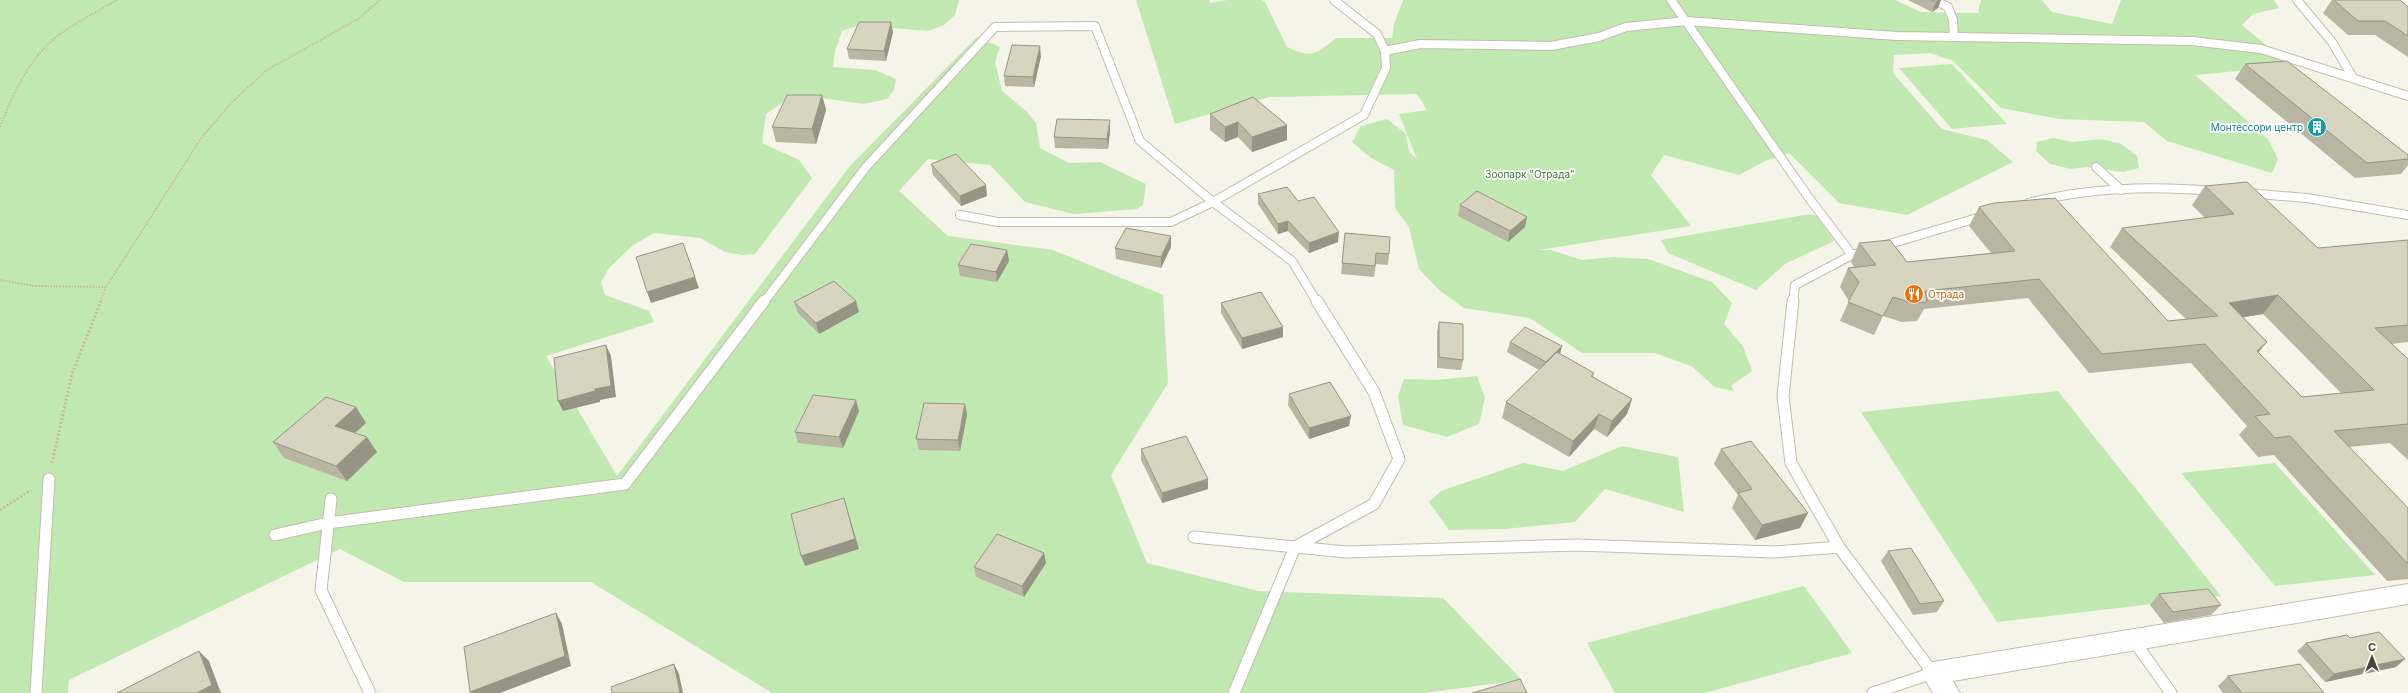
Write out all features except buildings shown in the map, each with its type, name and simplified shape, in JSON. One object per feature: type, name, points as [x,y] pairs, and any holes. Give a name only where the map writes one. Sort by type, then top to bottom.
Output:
[{"type":"street","points":[[1946,693],[1933,673],[2134,641],[2408,594]]},
{"type":"lane","points":[[960,215],[998,222],[1171,222],[1212,202],[1364,115],[1386,68],[1385,51],[1377,34],[1334,0]]},
{"type":"lane","points":[[1671,0],[1808,198],[1852,255]]},
{"type":"lane","points":[[1934,0],[1948,7],[1953,20],[1954,37]]},
{"type":"lane","points":[[2297,0],[2332,42],[2352,76]]},
{"type":"lane","points":[[1385,51],[1420,44],[1551,46],[1599,37],[1626,27],[1686,21],[1897,36],[2192,41],[2261,49],[2352,76],[2395,93],[2408,96]]},
{"type":"lane","points":[[275,535],[328,523],[625,484],[866,167],[995,28],[1095,26],[1140,141],[1212,202],[1292,261],[1374,392],[1399,459],[1374,504],[1296,547],[1234,693]]},
{"type":"lane","points":[[2096,167],[2121,190]]},
{"type":"lane","points":[[2019,205],[2056,194],[2163,187],[2223,192]]},
{"type":"lane","points":[[2238,193],[2307,198],[2408,215]]},
{"type":"lane","points":[[1873,693],[1933,673],[1839,547],[1791,463],[1783,396],[1795,285],[1852,255],[1996,212]]},
{"type":"lane","points":[[36,693],[48,479]]},
{"type":"lane","points":[[331,499],[322,590],[370,693]]},
{"type":"lane","points":[[1194,538],[1346,552],[1577,545],[1774,552],[1839,547]]},
{"type":"lane","points":[[2134,641],[2171,693]]},
{"type":"path","points":[[0,126],[18,81],[42,51],[56,37],[116,0]]},
{"type":"path","points":[[0,510],[48,479],[72,374],[106,287],[202,137],[232,102],[267,70],[358,19],[380,0]]},
{"type":"path","points":[[0,280],[36,286],[106,287]]},
{"type":"green space","points":[[0,0],[959,0],[955,15],[944,25],[928,31],[860,25],[842,31],[835,51],[833,67],[875,70],[896,79],[894,90],[887,99],[864,104],[821,98],[786,100],[766,114],[762,143],[799,160],[812,178],[755,254],[743,255],[725,252],[700,238],[654,233],[632,246],[609,268],[601,282],[605,295],[649,311],[654,322],[546,356],[617,476],[850,166],[977,37],[1000,47],[995,62],[1002,91],[1026,111],[1036,123],[1040,148],[1069,163],[1100,162],[1146,184],[1143,205],[1137,209],[1074,214],[1025,202],[990,165],[928,159],[899,191],[948,236],[1053,250],[1163,295],[1168,383],[1111,475],[1147,563],[1258,591],[1443,598],[1522,680],[1423,693],[772,693],[591,582],[404,582],[340,549],[69,680],[68,693],[0,693]]},
{"type":"green space","name":"Зоопарк \"Отрада\"","points":[[1136,0],[1209,0],[1211,3],[1227,0],[1262,0],[1265,2],[1287,47],[1295,51],[1308,54],[1318,51],[1336,38],[1392,38],[1394,24],[1403,0],[1895,0],[1921,12],[1978,13],[1981,0],[2042,0],[2052,12],[2112,24],[2121,0],[2274,0],[2279,8],[2253,14],[2242,25],[2291,66],[2195,75],[2268,139],[2278,159],[2272,173],[2167,141],[2144,122],[2059,119],[2001,108],[1953,61],[1930,53],[1894,55],[1893,73],[1942,129],[1987,140],[2013,162],[1907,215],[1839,203],[1789,153],[1765,161],[1739,175],[1664,155],[1651,175],[1691,226],[1538,250],[1551,250],[1582,260],[1614,257],[1648,259],[1712,282],[1732,303],[1724,324],[1743,346],[1752,371],[1731,386],[1734,391],[1715,387],[1691,366],[1655,353],[1582,353],[1530,318],[1464,308],[1439,290],[1419,269],[1409,227],[1395,208],[1394,170],[1371,158],[1352,142],[1361,126],[1387,119],[1406,134],[1409,152],[1417,159],[1399,114],[1427,110],[1417,94],[1269,97],[1175,124]]},
{"type":"green space","points":[[1952,64],[2007,124],[1952,129],[1899,68]]},
{"type":"green space","points":[[2053,138],[2073,142],[2102,139],[2121,144],[2137,156],[2139,168],[2123,172],[2087,167],[2071,169],[2050,164],[2036,151],[2037,142]]},
{"type":"green space","points":[[1810,214],[1817,216],[1834,241],[1785,264],[1756,290],[1668,253],[1661,240]]},
{"type":"green space","points":[[1477,376],[1485,398],[1479,424],[1447,437],[1403,425],[1398,396],[1404,379],[1435,380]]},
{"type":"green space","points":[[2058,391],[2221,596],[1997,622],[1861,412]]},
{"type":"green space","points":[[1622,446],[1678,457],[1684,512],[1605,489],[1575,522],[1505,529],[1449,530],[1429,502],[1441,491],[1523,463],[1563,471]]},
{"type":"green space","points":[[2275,463],[2375,575],[2275,586],[2181,473]]},
{"type":"green space","points":[[1804,586],[1852,653],[1704,693],[1615,693],[1587,643]]},
{"type":"place","name":"Монтессори центр","points":[[2317,127]]},
{"type":"place","name":"Отрада","points":[[1914,294]]}]
